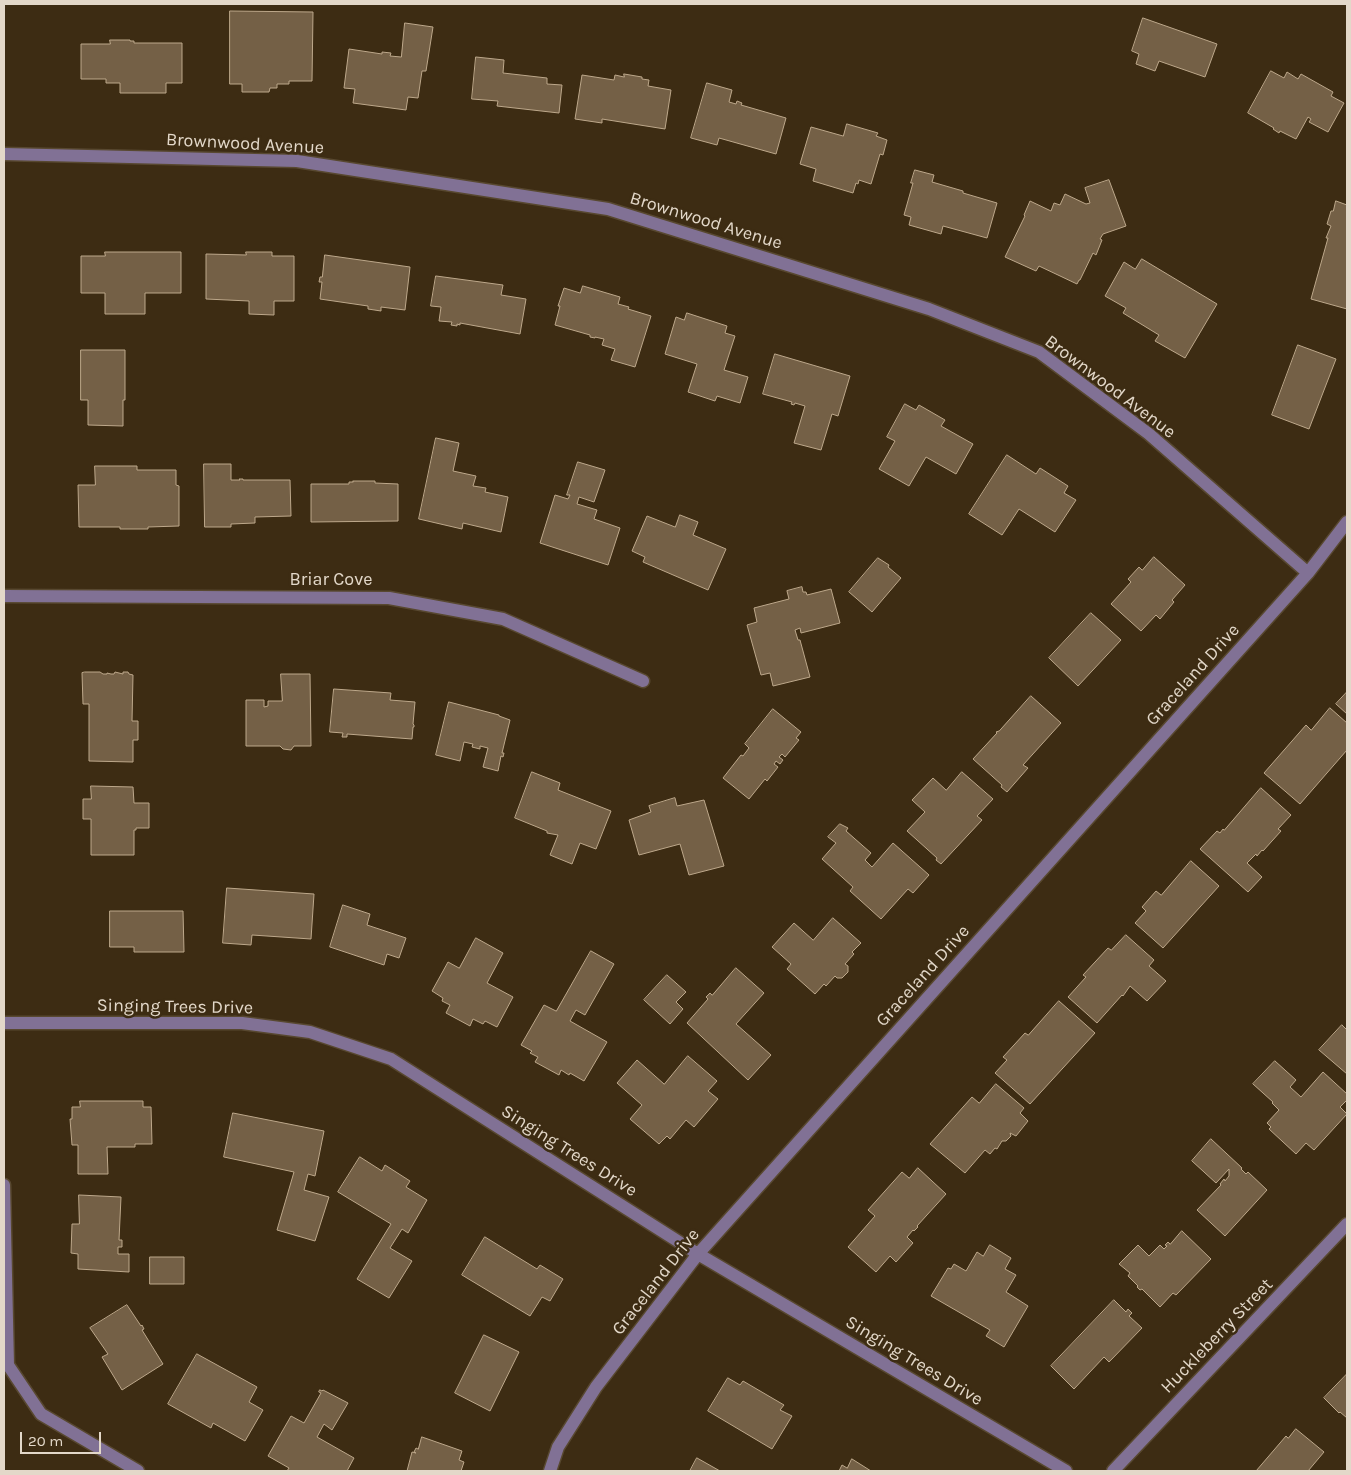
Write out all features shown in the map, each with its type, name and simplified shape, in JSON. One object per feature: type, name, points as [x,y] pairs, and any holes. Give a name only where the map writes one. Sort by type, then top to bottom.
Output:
[{"type":"street","name":"Brownwood Avenue","points":[[4,154],[297,161],[608,209],[929,309],[1039,352],[1149,434],[1308,573]]},
{"type":"street","name":"Graceland Drive","points":[[550,1471],[558,1447],[596,1387],[698,1254],[1308,573],[1347,522]]},
{"type":"street","name":"Briar Cove","points":[[4,596],[389,598],[503,620],[643,681]]},
{"type":"street","name":"Singing Trees Drive","points":[[4,1024],[242,1023],[310,1032],[391,1059],[698,1254],[1066,1471]]},
{"type":"street","points":[[4,1185],[8,1365],[41,1414],[138,1471]]},
{"type":"street","name":"Huckleberry Street","points":[[1113,1471],[1347,1224]]},
{"type":"building","points":[[230,11],[313,12],[312,81],[289,81],[289,84],[277,84],[277,88],[270,88],[269,92],[242,92],[242,84],[230,84]]},
{"type":"building","points":[[1143,18],[1217,44],[1205,77],[1159,61],[1155,71],[1136,64],[1139,54],[1132,51]]},
{"type":"building","points":[[405,23],[433,27],[426,71],[422,71],[418,98],[408,97],[406,110],[353,103],[355,89],[344,88],[349,49],[382,54],[382,52],[391,53],[390,56],[401,57]]},
{"type":"building","points":[[110,40],[130,40],[134,41],[134,43],[182,43],[182,83],[166,83],[166,93],[120,93],[120,83],[106,83],[106,79],[81,79],[81,44],[110,44]]},
{"type":"building","points":[[476,57],[504,60],[503,73],[547,78],[547,84],[562,85],[559,113],[497,106],[498,101],[472,99]]},
{"type":"building","points":[[1271,71],[1284,78],[1287,72],[1298,79],[1301,74],[1333,92],[1331,96],[1344,103],[1328,132],[1309,122],[1311,119],[1308,117],[1296,139],[1280,131],[1279,133],[1248,113]]},
{"type":"building","points":[[624,74],[649,80],[648,86],[671,90],[665,129],[602,119],[602,123],[575,119],[582,75],[614,80],[615,75],[624,77]]},
{"type":"building","points":[[707,83],[732,90],[729,102],[736,104],[737,101],[742,103],[741,105],[786,118],[776,154],[719,138],[717,145],[691,138]]},
{"type":"building","points":[[847,124],[878,133],[876,136],[887,140],[883,155],[880,154],[871,184],[859,180],[853,193],[813,181],[816,169],[800,164],[811,127],[843,136]]},
{"type":"building","points":[[915,170],[934,175],[932,182],[997,203],[987,238],[943,226],[941,234],[909,225],[911,217],[904,215]]},
{"type":"building","points":[[1109,180],[1126,226],[1103,234],[1096,255],[1093,253],[1077,284],[1039,266],[1036,271],[1005,257],[1025,216],[1030,201],[1051,211],[1054,203],[1060,205],[1065,194],[1086,204],[1090,203],[1085,188]]},
{"type":"building","points":[[1336,201],[1347,205],[1347,309],[1311,299],[1328,238],[1326,238],[1331,226],[1327,224]]},
{"type":"building","points":[[105,252],[181,252],[181,293],[145,293],[145,314],[105,314],[105,293],[81,293],[81,256],[105,256]]},
{"type":"building","points":[[246,252],[272,252],[272,256],[294,256],[294,301],[274,301],[274,315],[249,314],[249,301],[206,299],[206,254],[246,255]]},
{"type":"building","points":[[325,255],[410,267],[405,310],[381,307],[381,311],[368,309],[368,306],[320,299],[322,282],[319,282],[320,277],[322,277]]},
{"type":"building","points":[[1142,259],[1217,304],[1185,358],[1155,341],[1159,335],[1123,313],[1126,308],[1105,296],[1124,262],[1135,269]]},
{"type":"building","points":[[436,276],[503,285],[501,295],[526,299],[520,334],[460,323],[457,326],[451,325],[452,322],[439,321],[441,307],[431,306]]},
{"type":"building","points":[[583,286],[620,297],[618,304],[651,316],[635,367],[611,360],[615,349],[602,345],[604,339],[590,337],[590,335],[555,325],[560,306],[558,306],[564,288],[580,293]]},
{"type":"building","points":[[687,313],[727,326],[725,333],[735,336],[724,370],[748,377],[740,403],[717,396],[715,401],[688,392],[697,364],[665,354],[676,317],[684,320]]},
{"type":"building","points":[[1298,345],[1336,359],[1309,429],[1272,415]]},
{"type":"building","points":[[81,350],[125,350],[123,426],[88,425],[88,400],[81,400]]},
{"type":"building","points":[[775,354],[850,376],[838,416],[832,414],[821,450],[794,443],[805,406],[795,403],[794,405],[791,404],[792,402],[763,394]]},
{"type":"building","points":[[905,404],[916,410],[919,405],[945,420],[941,426],[973,444],[956,474],[926,457],[909,486],[879,469],[895,441],[887,437]]},
{"type":"building","points":[[436,438],[459,443],[453,471],[476,476],[473,486],[486,488],[485,492],[508,497],[501,532],[463,523],[462,529],[419,519]]},
{"type":"building","points":[[1007,455],[1036,474],[1040,468],[1068,486],[1064,493],[1076,500],[1055,532],[1019,509],[1002,535],[969,514]]},
{"type":"building","points":[[578,462],[605,470],[594,502],[579,497],[577,504],[597,510],[594,519],[620,528],[608,565],[540,543],[555,495],[568,499],[570,495],[567,495]]},
{"type":"building","points":[[204,464],[231,464],[231,480],[290,480],[291,516],[255,517],[255,523],[231,524],[231,527],[205,527]]},
{"type":"building","points":[[95,466],[137,466],[137,470],[176,470],[176,485],[179,486],[179,526],[148,527],[148,529],[79,527],[78,485],[95,485]]},
{"type":"building","points":[[349,482],[398,484],[398,521],[311,522],[311,484],[349,484]]},
{"type":"building","points":[[680,515],[698,522],[693,535],[726,549],[708,590],[643,562],[645,557],[632,551],[647,516],[675,527]]},
{"type":"building","points":[[1154,557],[1185,585],[1172,600],[1174,602],[1160,619],[1156,615],[1141,631],[1111,604],[1131,582],[1128,579],[1139,567],[1142,570]]},
{"type":"building","points":[[878,558],[889,565],[888,567],[901,578],[872,612],[849,592]]},
{"type":"building","points":[[802,587],[803,592],[806,592],[807,595],[831,589],[840,623],[801,633],[800,628],[795,630],[798,640],[800,640],[810,677],[773,686],[770,673],[761,675],[747,625],[757,622],[754,608],[789,599],[787,591]]},
{"type":"building","points":[[1091,613],[1121,640],[1078,686],[1049,658]]},
{"type":"building","points":[[115,672],[123,674],[123,672],[128,672],[133,675],[132,721],[138,721],[138,740],[133,740],[133,762],[89,761],[89,704],[83,704],[82,673],[114,674]]},
{"type":"building","points":[[281,674],[310,674],[311,746],[294,746],[291,750],[283,749],[280,746],[246,746],[246,700],[264,700],[264,707],[268,706],[268,701],[282,701]]},
{"type":"building","points":[[334,689],[391,693],[390,700],[415,702],[412,739],[347,734],[347,737],[342,737],[343,733],[330,732]]},
{"type":"building","points":[[1347,692],[1347,714],[1336,704]]},
{"type":"building","points":[[1031,696],[1061,723],[1023,765],[1028,768],[1007,792],[1001,787],[1002,785],[973,759]]},
{"type":"building","points":[[449,702],[499,715],[510,720],[502,753],[504,753],[503,757],[501,756],[498,771],[483,767],[488,748],[472,747],[473,744],[464,742],[460,761],[436,755]]},
{"type":"building","points":[[1330,708],[1347,723],[1347,750],[1300,804],[1264,773],[1306,725],[1311,730]]},
{"type":"building","points":[[773,709],[801,732],[796,738],[799,740],[785,757],[782,754],[779,757],[783,760],[780,764],[776,761],[774,764],[778,767],[767,781],[765,779],[749,799],[723,778],[749,748],[745,744]]},
{"type":"building","points":[[532,772],[560,783],[558,790],[611,811],[596,849],[580,843],[572,864],[550,855],[558,835],[547,833],[547,831],[515,818]]},
{"type":"building","points":[[962,772],[993,799],[977,816],[982,820],[941,864],[936,860],[937,858],[907,831],[925,812],[912,800],[933,778],[946,790]]},
{"type":"building","points":[[91,786],[133,787],[134,803],[149,803],[149,828],[136,828],[134,830],[134,855],[91,855],[91,819],[83,819],[83,799],[91,799]]},
{"type":"building","points":[[1261,788],[1291,815],[1278,829],[1281,831],[1263,851],[1257,856],[1256,854],[1247,863],[1262,877],[1248,892],[1200,849],[1217,831],[1220,833],[1224,830]]},
{"type":"building","points":[[675,798],[677,806],[704,800],[724,866],[689,875],[680,844],[639,855],[629,820],[651,812],[649,806]]},
{"type":"building","points":[[840,824],[848,828],[846,831],[871,853],[865,860],[872,867],[893,843],[929,875],[913,893],[908,889],[881,919],[850,891],[853,887],[822,859],[836,843],[828,837]]},
{"type":"building","points":[[1191,861],[1219,886],[1163,948],[1135,923],[1146,911],[1142,907],[1156,891],[1161,895]]},
{"type":"building","points":[[227,888],[314,894],[311,939],[252,935],[251,945],[223,943]]},
{"type":"building","points":[[343,905],[370,914],[367,925],[406,938],[399,958],[387,954],[384,965],[330,947]]},
{"type":"building","points":[[110,911],[183,911],[184,952],[134,952],[134,947],[110,947]]},
{"type":"building","points":[[833,918],[861,943],[852,952],[854,954],[845,964],[848,966],[848,972],[842,978],[835,976],[815,994],[787,969],[791,964],[772,947],[794,923],[813,940]]},
{"type":"building","points":[[1126,935],[1154,960],[1149,966],[1166,981],[1147,1001],[1130,986],[1097,1023],[1068,997],[1086,977],[1083,975],[1108,948],[1111,950]]},
{"type":"building","points":[[476,938],[503,953],[487,983],[513,997],[497,1027],[485,1021],[483,1024],[473,1019],[470,1026],[446,1013],[450,1005],[442,1001],[443,998],[432,991],[448,962],[459,968]]},
{"type":"building","points":[[591,951],[614,964],[585,1015],[576,1010],[570,1021],[607,1042],[584,1081],[561,1070],[559,1075],[535,1062],[538,1057],[521,1045],[544,1005],[556,1011]]},
{"type":"building","points":[[736,968],[764,993],[736,1024],[771,1055],[748,1080],[687,1023],[708,999],[706,997],[710,993],[712,995]]},
{"type":"building","points":[[667,975],[686,992],[676,1002],[683,1009],[670,1024],[644,1000]]},
{"type":"building","points":[[1059,1001],[1095,1033],[1030,1104],[995,1073],[1007,1060],[1003,1057],[1025,1033],[1028,1035]]},
{"type":"building","points":[[1342,1025],[1347,1030],[1347,1074],[1319,1050]]},
{"type":"building","points":[[688,1056],[717,1081],[708,1091],[718,1099],[694,1127],[686,1120],[670,1139],[667,1136],[659,1144],[630,1119],[642,1105],[617,1083],[637,1060],[664,1084]]},
{"type":"building","points":[[1275,1061],[1296,1080],[1290,1087],[1301,1097],[1323,1072],[1347,1094],[1347,1100],[1340,1107],[1347,1114],[1314,1150],[1306,1143],[1296,1154],[1269,1129],[1271,1127],[1267,1123],[1279,1110],[1253,1084]]},
{"type":"building","points":[[996,1084],[1024,1108],[1020,1113],[1028,1121],[1016,1136],[1010,1133],[1011,1136],[1006,1141],[1002,1141],[997,1149],[995,1148],[990,1154],[985,1150],[965,1173],[930,1144],[972,1097],[979,1103]]},
{"type":"building","points":[[80,1101],[143,1101],[143,1107],[151,1107],[152,1144],[135,1144],[135,1147],[107,1147],[108,1174],[78,1174],[78,1145],[72,1145],[70,1119],[72,1119],[72,1107],[80,1107]]},
{"type":"building","points":[[233,1113],[324,1131],[315,1176],[308,1174],[304,1190],[329,1197],[315,1241],[277,1230],[294,1172],[224,1157]]},
{"type":"building","points":[[1211,1139],[1246,1174],[1248,1172],[1267,1190],[1225,1236],[1197,1210],[1221,1185],[1224,1179],[1225,1181],[1229,1176],[1229,1169],[1216,1183],[1192,1161]]},
{"type":"building","points":[[360,1157],[382,1171],[385,1165],[410,1181],[406,1187],[427,1200],[408,1233],[402,1229],[390,1248],[412,1261],[389,1298],[357,1279],[391,1224],[338,1192]]},
{"type":"building","points":[[918,1168],[946,1194],[907,1237],[913,1243],[896,1262],[890,1256],[876,1272],[848,1247],[875,1216],[868,1210],[902,1172],[909,1178]]},
{"type":"building","points":[[79,1195],[121,1197],[119,1240],[122,1240],[122,1247],[118,1247],[118,1254],[129,1254],[129,1272],[78,1269],[78,1254],[71,1253],[72,1224],[79,1224]]},
{"type":"building","points":[[1182,1231],[1211,1259],[1176,1295],[1173,1293],[1160,1307],[1142,1289],[1140,1290],[1137,1287],[1128,1276],[1130,1273],[1119,1264],[1138,1245],[1149,1256],[1160,1245],[1164,1249],[1168,1242],[1170,1244]]},
{"type":"building","points":[[485,1237],[537,1269],[540,1265],[563,1279],[550,1301],[542,1297],[530,1316],[462,1275]]},
{"type":"building","points":[[990,1245],[1011,1258],[1005,1269],[1016,1275],[1006,1292],[1028,1306],[1004,1347],[986,1336],[990,1330],[931,1296],[948,1268],[951,1269],[954,1264],[966,1271],[977,1252],[983,1256]]},
{"type":"building","points":[[150,1257],[184,1257],[184,1284],[150,1284]]},
{"type":"building","points":[[1114,1300],[1126,1312],[1128,1309],[1132,1313],[1129,1316],[1142,1328],[1109,1362],[1104,1357],[1074,1389],[1051,1366]]},
{"type":"building","points":[[127,1305],[142,1325],[144,1329],[142,1330],[163,1364],[122,1390],[102,1357],[108,1354],[90,1328]]},
{"type":"building","points":[[484,1335],[519,1352],[490,1411],[455,1393]]},
{"type":"building","points":[[197,1354],[257,1387],[249,1402],[263,1410],[245,1441],[213,1423],[211,1428],[168,1404]]},
{"type":"building","points":[[1347,1374],[1347,1418],[1324,1398]]},
{"type":"building","points":[[728,1378],[740,1385],[743,1381],[784,1405],[780,1410],[792,1416],[772,1449],[708,1411]]},
{"type":"building","points":[[320,1390],[348,1403],[332,1430],[324,1424],[317,1437],[354,1458],[347,1471],[287,1471],[289,1468],[268,1456],[291,1416],[304,1423],[321,1393],[319,1392]]},
{"type":"building","points":[[1296,1429],[1324,1452],[1308,1471],[1256,1471],[1286,1436],[1288,1438]]},
{"type":"building","points":[[422,1437],[462,1451],[459,1460],[464,1462],[461,1471],[407,1471],[412,1452],[416,1453],[414,1452],[416,1448],[418,1449]]},
{"type":"building","points":[[697,1458],[720,1471],[690,1471]]},
{"type":"building","points":[[852,1459],[871,1471],[839,1471],[842,1465],[847,1468]]}]
